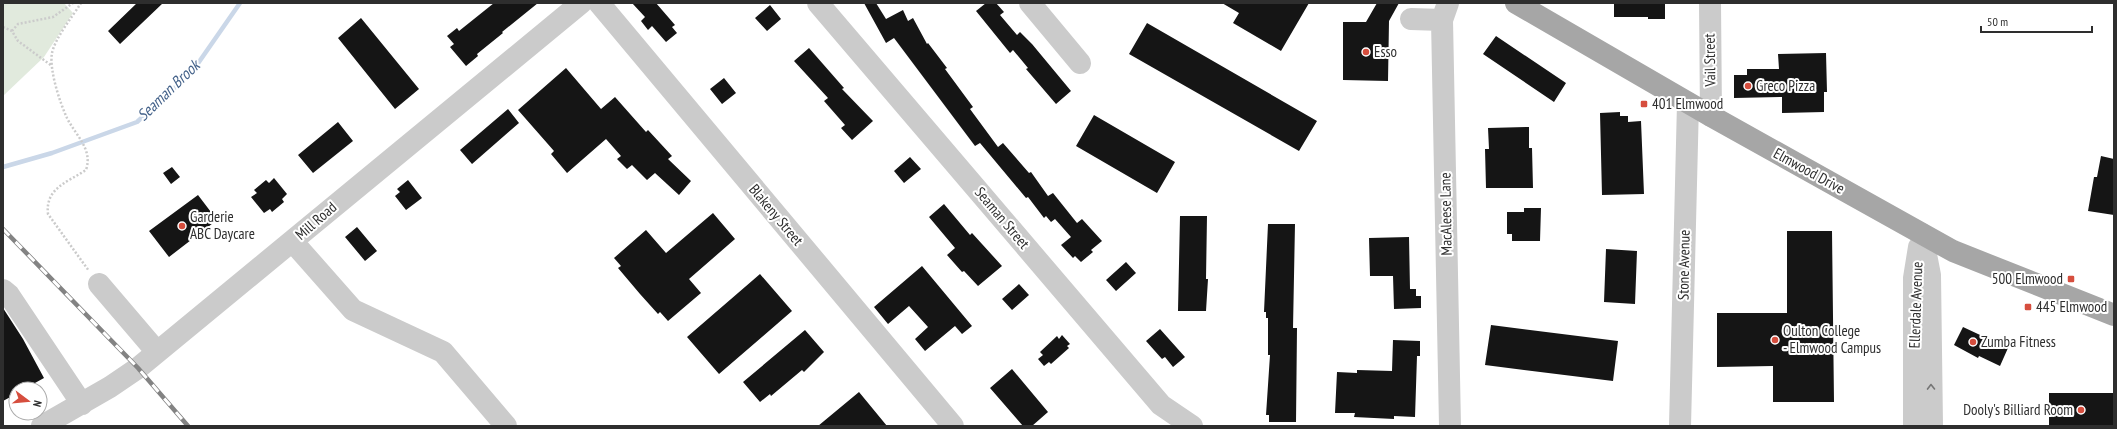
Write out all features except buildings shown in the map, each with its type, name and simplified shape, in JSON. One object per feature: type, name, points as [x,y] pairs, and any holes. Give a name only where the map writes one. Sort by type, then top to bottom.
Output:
[{"type":"main road","name":"Elmwood Drive","points":[[1516,3],[1688,103],[1953,251],[2114,315]]},
{"type":"street","name":"Mill Road","points":[[42,426],[110,387],[157,352],[293,242],[314,222],[581,3]]},
{"type":"street","name":"Blakeny Street","points":[[599,3],[953,426]]},
{"type":"street","name":"Seaman Street","points":[[818,3],[1161,405],[1192,426]]},
{"type":"street","points":[[1030,3],[1080,63]]},
{"type":"street","name":"Vail Street","points":[[1710,3],[1711,116]]},
{"type":"street","points":[[1411,19],[1445,11]]},
{"type":"street","name":"MacAleese Lane","points":[[1445,11],[1450,426]]},
{"type":"street","name":"Stone Avenue","points":[[1680,426],[1688,103]]},
{"type":"street","name":"Ellerdale Avenue","points":[[1914,426],[1914,278],[1922,234]]},
{"type":"street","name":"Ellerdale Avenue","points":[[1922,234],[1930,275],[1932,426]]},
{"type":"street","points":[[293,242],[353,310],[443,352],[506,426]]},
{"type":"street","points":[[99,284],[157,352]]},
{"type":"street","points":[[3,290],[10,295],[82,404]]},
{"type":"path","points":[[12,31],[18,24],[53,17],[73,3]]},
{"type":"path","points":[[81,3],[52,53],[53,66],[61,102],[67,118],[86,149],[89,161],[86,170],[57,186],[48,199],[48,214],[99,284]]},
{"type":"path","points":[[3,27],[12,31],[18,41],[53,66]]},
{"type":"shaded area","points":[[3,3],[64,3],[73,13],[44,57],[3,96]]},
{"type":"waterway","name":"Seaman Brook","points":[[3,167],[52,153],[137,122],[192,72],[240,3]]},
{"type":"railway","points":[[3,229],[138,368],[188,426]]},
{"type":"place","name":"Esso","points":[[1366,52]]},
{"type":"place","name":"Greco Pizza","points":[[1748,86]]},
{"type":"place","name":"401 Elmwood","points":[[1644,104]]},
{"type":"place","name":"Garderie ABC Daycare","points":[[182,226]]},
{"type":"place","name":"500 Elmwood","points":[[2071,279]]},
{"type":"place","name":"445 Elmwood","points":[[2028,307]]},
{"type":"place","name":"Oulton College - Elmwood Campus","points":[[1775,340]]},
{"type":"place","name":"Zumba Fitness","points":[[1973,342]]},
{"type":"place","name":"Dooly's Billiard Room","points":[[2081,410]]}]
